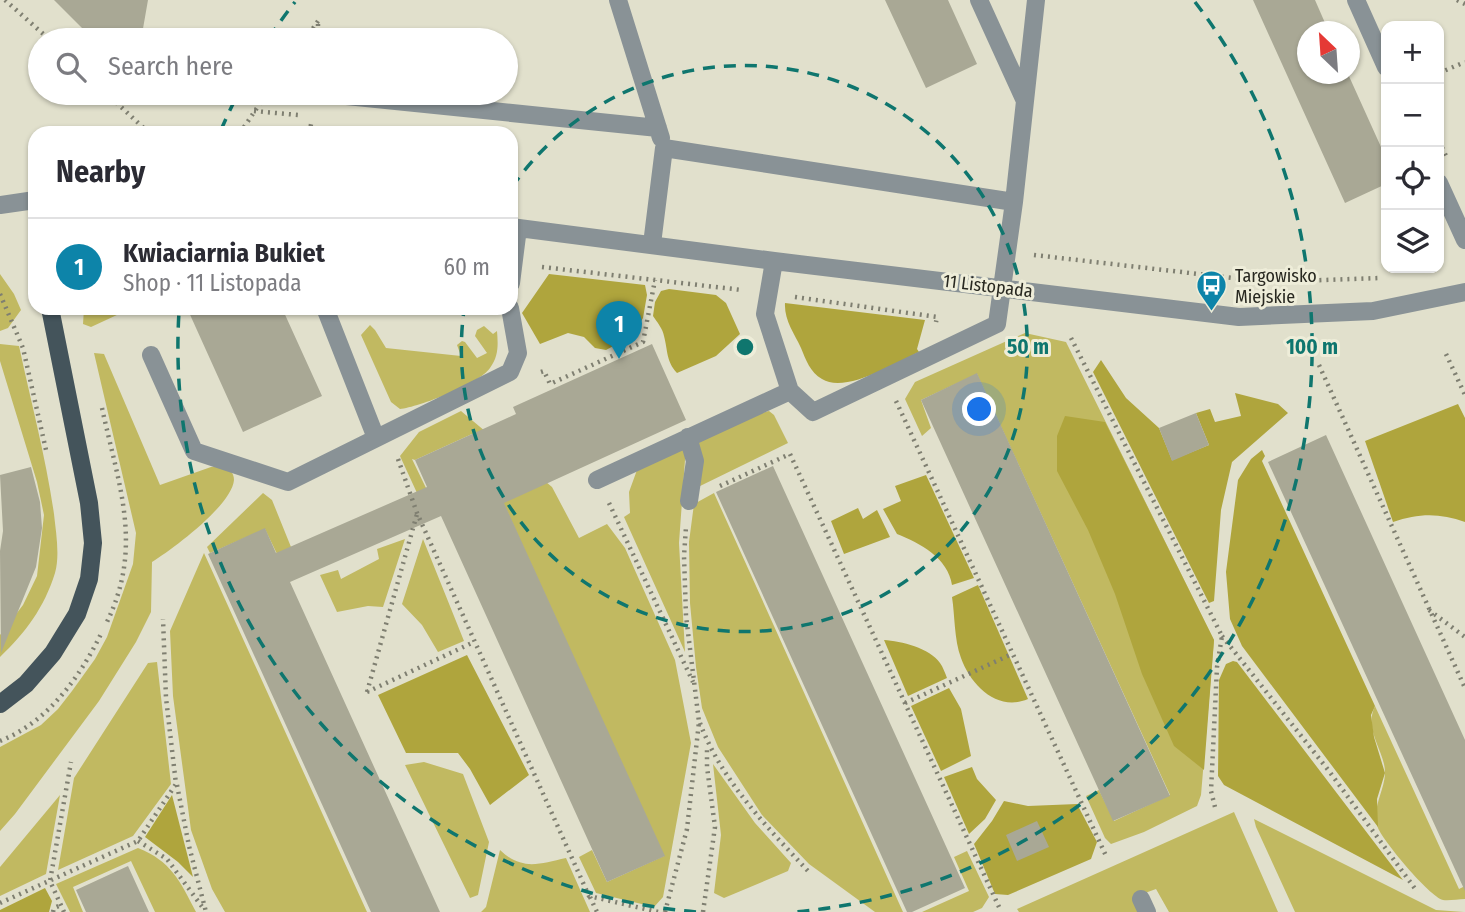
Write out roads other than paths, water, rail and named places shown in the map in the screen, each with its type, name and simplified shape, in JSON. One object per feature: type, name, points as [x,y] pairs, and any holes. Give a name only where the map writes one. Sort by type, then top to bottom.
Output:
[{"type":"main road","points":[[0,705],[26,684],[53,653],[77,614],[90,567],[93,543],[89,503],[51,315]]},
{"type":"street","points":[[618,0],[664,148],[652,244]]},
{"type":"street","points":[[979,0],[1025,101]]},
{"type":"street","points":[[774,261],[765,314],[790,391],[813,412],[997,324],[1014,202],[1036,0]]},
{"type":"street","points":[[1356,0],[1381,56]]},
{"type":"street","points":[[434,105],[658,128]]},
{"type":"street","points":[[664,148],[1014,202]]},
{"type":"street","points":[[1444,194],[1465,240]]},
{"type":"street","points":[[0,205],[28,201]]},
{"type":"street","name":"11 Listopada","points":[[518,227],[1239,317],[1373,311],[1465,292]]},
{"type":"street","points":[[328,315],[376,438]]},
{"type":"street","points":[[151,355],[194,451],[288,482],[510,372],[518,353],[511,315]]},
{"type":"street","points":[[597,480],[790,391]]},
{"type":"street","points":[[688,437],[695,461],[689,501]]},
{"type":"place","name":"Targowisko Miejskie","points":[[1212,313]]},
{"type":"place","name":"Kwiaciarnia Bukiet","points":[[619,359]]}]
